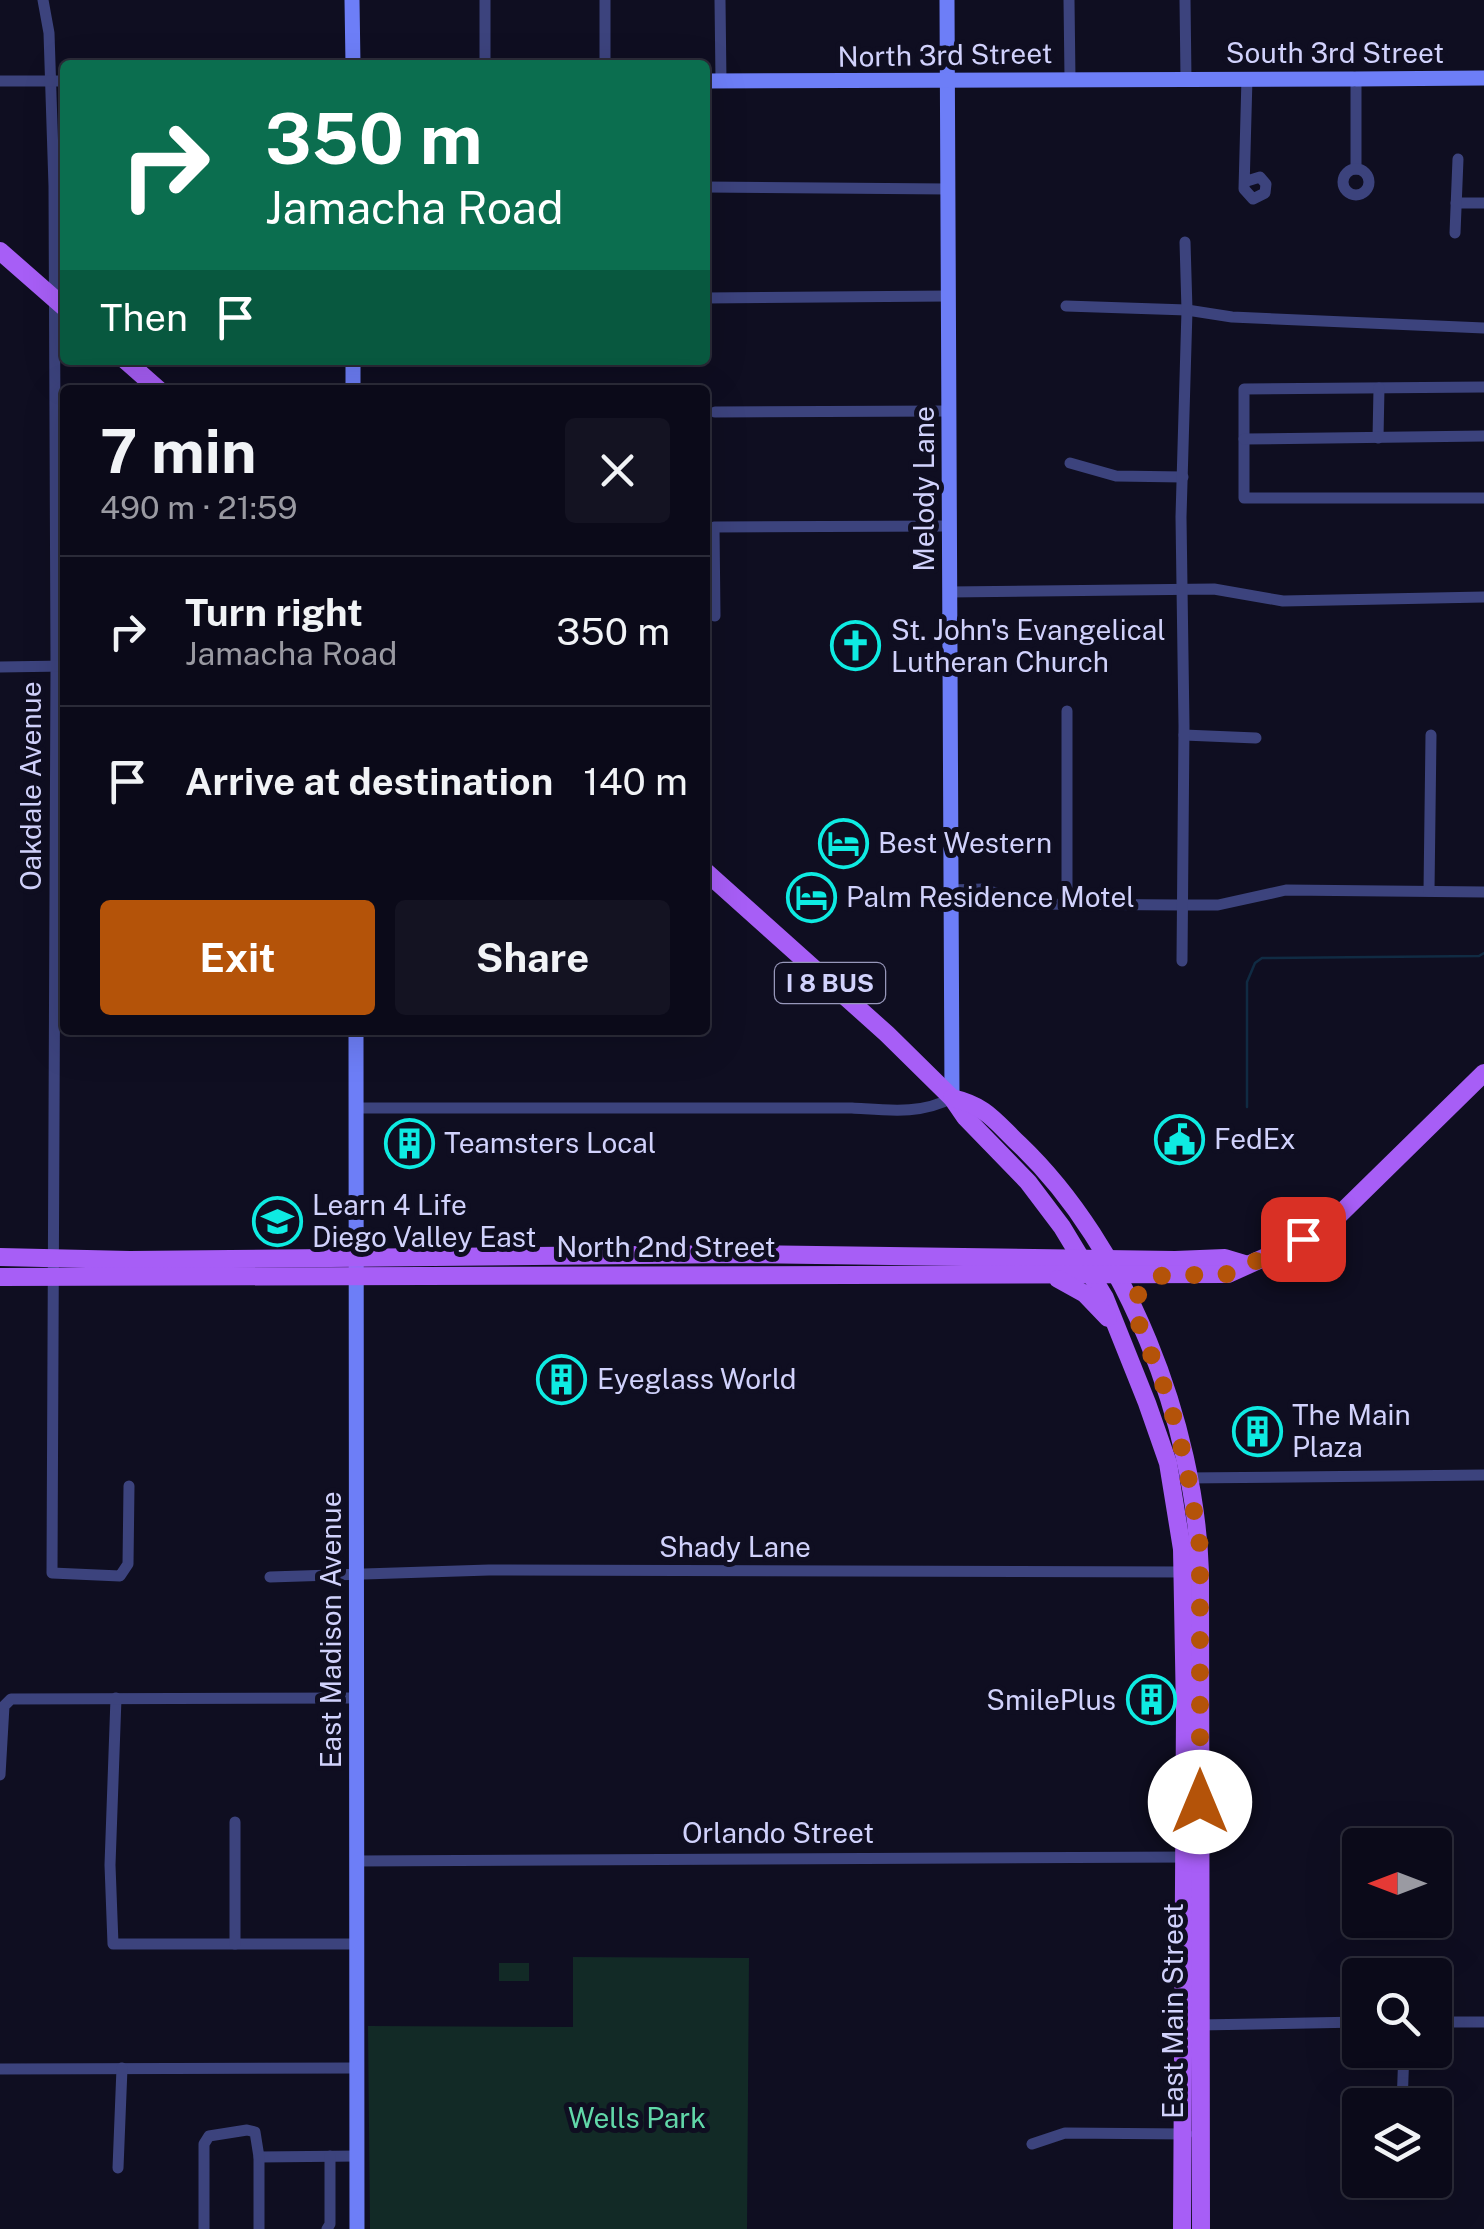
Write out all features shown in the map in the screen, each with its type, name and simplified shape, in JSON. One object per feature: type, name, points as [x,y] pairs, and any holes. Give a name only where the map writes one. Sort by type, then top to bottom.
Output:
[{"type":"main road","points":[[0,251],[59,303]]},
{"type":"main road","points":[[131,365],[153,385]]},
{"type":"main road","name":"East Main Street","points":[[710,876],[886,1034],[952,1098],[965,1117],[1028,1182],[1092,1276],[1121,1334],[1179,1478]]},
{"type":"main road","name":"North 2nd Street","points":[[0,1278],[54,1268],[356,1267],[557,1256],[711,1255],[804,1266],[1052,1277],[1228,1274],[1297,1243],[1336,1218],[1484,1073]]},
{"type":"main road","name":"East Main Street","points":[[952,1098],[978,1104],[1044,1167],[1082,1216],[1133,1309],[1168,1397],[1192,1572],[1192,2134],[1201,2229]]},
{"type":"main road","points":[[1040,1258],[1050,1253],[1057,1240],[1058,1222]]},
{"type":"main road","points":[[692,1274],[706,1266],[711,1255]]},
{"type":"main road","points":[[523,1276],[541,1260],[557,1256]]},
{"type":"main road","name":"North 2nd Street","points":[[804,1266],[840,1256],[1225,1258],[1246,1264]]},
{"type":"main road","name":"North 2nd Street","points":[[0,1257],[54,1268]]},
{"type":"main road","name":"North 2nd Street","points":[[356,1267],[523,1276],[768,1274],[802,1260],[804,1266]]},
{"type":"main road","points":[[1133,1309],[1138,1295],[1154,1276]]},
{"type":"main road","points":[[1052,1277],[1084,1294],[1121,1334]]},
{"type":"main road","name":"East Main Street","points":[[1182,2229],[1192,2134]]},
{"type":"street","name":"Oakdale Avenue","points":[[43,0],[59,133],[60,548]]},
{"type":"street","points":[[352,0],[353,60]]},
{"type":"street","points":[[485,0],[485,60]]},
{"type":"street","points":[[605,0],[605,60]]},
{"type":"street","points":[[713,82],[720,0]]},
{"type":"street","name":"Melody Lane","points":[[947,0],[952,1098]]},
{"type":"street","points":[[1069,0],[1070,78]]},
{"type":"street","points":[[1185,0],[1186,78]]},
{"type":"street","name":"North 3rd Street","points":[[713,82],[1186,78]]},
{"type":"street","name":"South 3rd Street","points":[[1186,78],[1484,78]]},
{"type":"street","points":[[1247,78],[1247,180]]},
{"type":"street","points":[[1355,79],[1356,169]]},
{"type":"street","points":[[0,81],[60,81]]},
{"type":"street","points":[[1455,233],[1458,160]]},
{"type":"street","points":[[710,187],[948,189]]},
{"type":"street","points":[[1456,203],[1484,203]]},
{"type":"street","points":[[1182,961],[1186,242]]},
{"type":"street","points":[[710,298],[949,296]]},
{"type":"street","points":[[1066,306],[1484,328]]},
{"type":"street","points":[[1484,387],[1244,389],[1244,498],[1484,498]]},
{"type":"street","points":[[1378,438],[1379,388]]},
{"type":"street","points":[[714,412],[949,411]]},
{"type":"street","points":[[1244,439],[1484,436]]},
{"type":"street","points":[[1070,463],[1116,476],[1183,477]]},
{"type":"street","points":[[716,616],[714,526],[949,526]]},
{"type":"street","points":[[949,592],[1214,590],[1283,601],[1484,597]]},
{"type":"street","points":[[0,667],[60,666]]},
{"type":"street","points":[[1067,711],[1067,904]]},
{"type":"street","points":[[1184,735],[1256,738]]},
{"type":"street","points":[[1429,891],[1430,735]]},
{"type":"street","name":"Oakdale Avenue","points":[[60,752],[52,1573],[120,1576],[128,1564],[129,1486]]},
{"type":"street","points":[[951,890],[983,889],[1032,904],[1182,905],[1218,905],[1286,890],[1484,892]]},
{"type":"street","name":"East Madison Avenue","points":[[356,1035],[357,2229]]},
{"type":"street","points":[[356,1108],[909,1111],[934,1108],[952,1098]]},
{"type":"street","points":[[1179,1478],[1484,1475]]},
{"type":"street","name":"Shady Lane","points":[[270,1577],[490,1570],[1192,1572]]},
{"type":"street","points":[[116,1698],[110,1865],[113,1944],[356,1944]]},
{"type":"street","points":[[0,1775],[4,1706],[11,1699],[355,1698]]},
{"type":"street","points":[[234,1822],[235,1944]]},
{"type":"street","name":"Orlando Street","points":[[356,1861],[1191,1857]]},
{"type":"street","points":[[1192,2025],[1342,2022]]},
{"type":"street","points":[[1452,2022],[1484,2022]]},
{"type":"street","points":[[118,2168],[122,2068]]},
{"type":"street","points":[[0,2069],[356,2068]]},
{"type":"street","points":[[204,2229],[204,2144],[209,2136],[247,2130],[255,2132],[259,2157],[259,2229]]},
{"type":"street","points":[[1032,2144],[1064,2133],[1192,2134]]},
{"type":"street","points":[[327,2229],[330,2156]]},
{"type":"street","points":[[259,2157],[358,2156]]},
{"type":"green space","name":"Wells Park","points":[[573,1957],[749,1958],[747,2229],[370,2229],[368,2026],[573,2027]]},
{"type":"green space","points":[[499,1963],[529,1963],[529,1981],[499,1981]]},
{"type":"waterway","points":[[1247,1107],[1247,982],[1255,963],[1262,958],[1484,953]]},
{"type":"place","name":"St. John's Evangelical Lutheran Church","points":[[856,646]]},
{"type":"place","name":"Best Western","points":[[843,843]]},
{"type":"place","name":"Palm Residence Motel","points":[[811,897]]},
{"type":"place","name":"FedEx","points":[[1179,1139]]},
{"type":"place","name":"Teamsters Local","points":[[409,1143]]},
{"type":"place","name":"Learn 4 Life Diego Valley East","points":[[277,1221]]},
{"type":"place","name":"Eyeglass World","points":[[562,1379]]},
{"type":"place","name":"The Main Plaza","points":[[1257,1431]]},
{"type":"place","name":"SmilePlus","points":[[1151,1700]]},
{"type":"route","points":[[1200,1802],[1200,1546],[1186,1464],[1168,1397],[1133,1309],[1138,1295],[1154,1276],[1228,1274],[1303,1239]]}]
